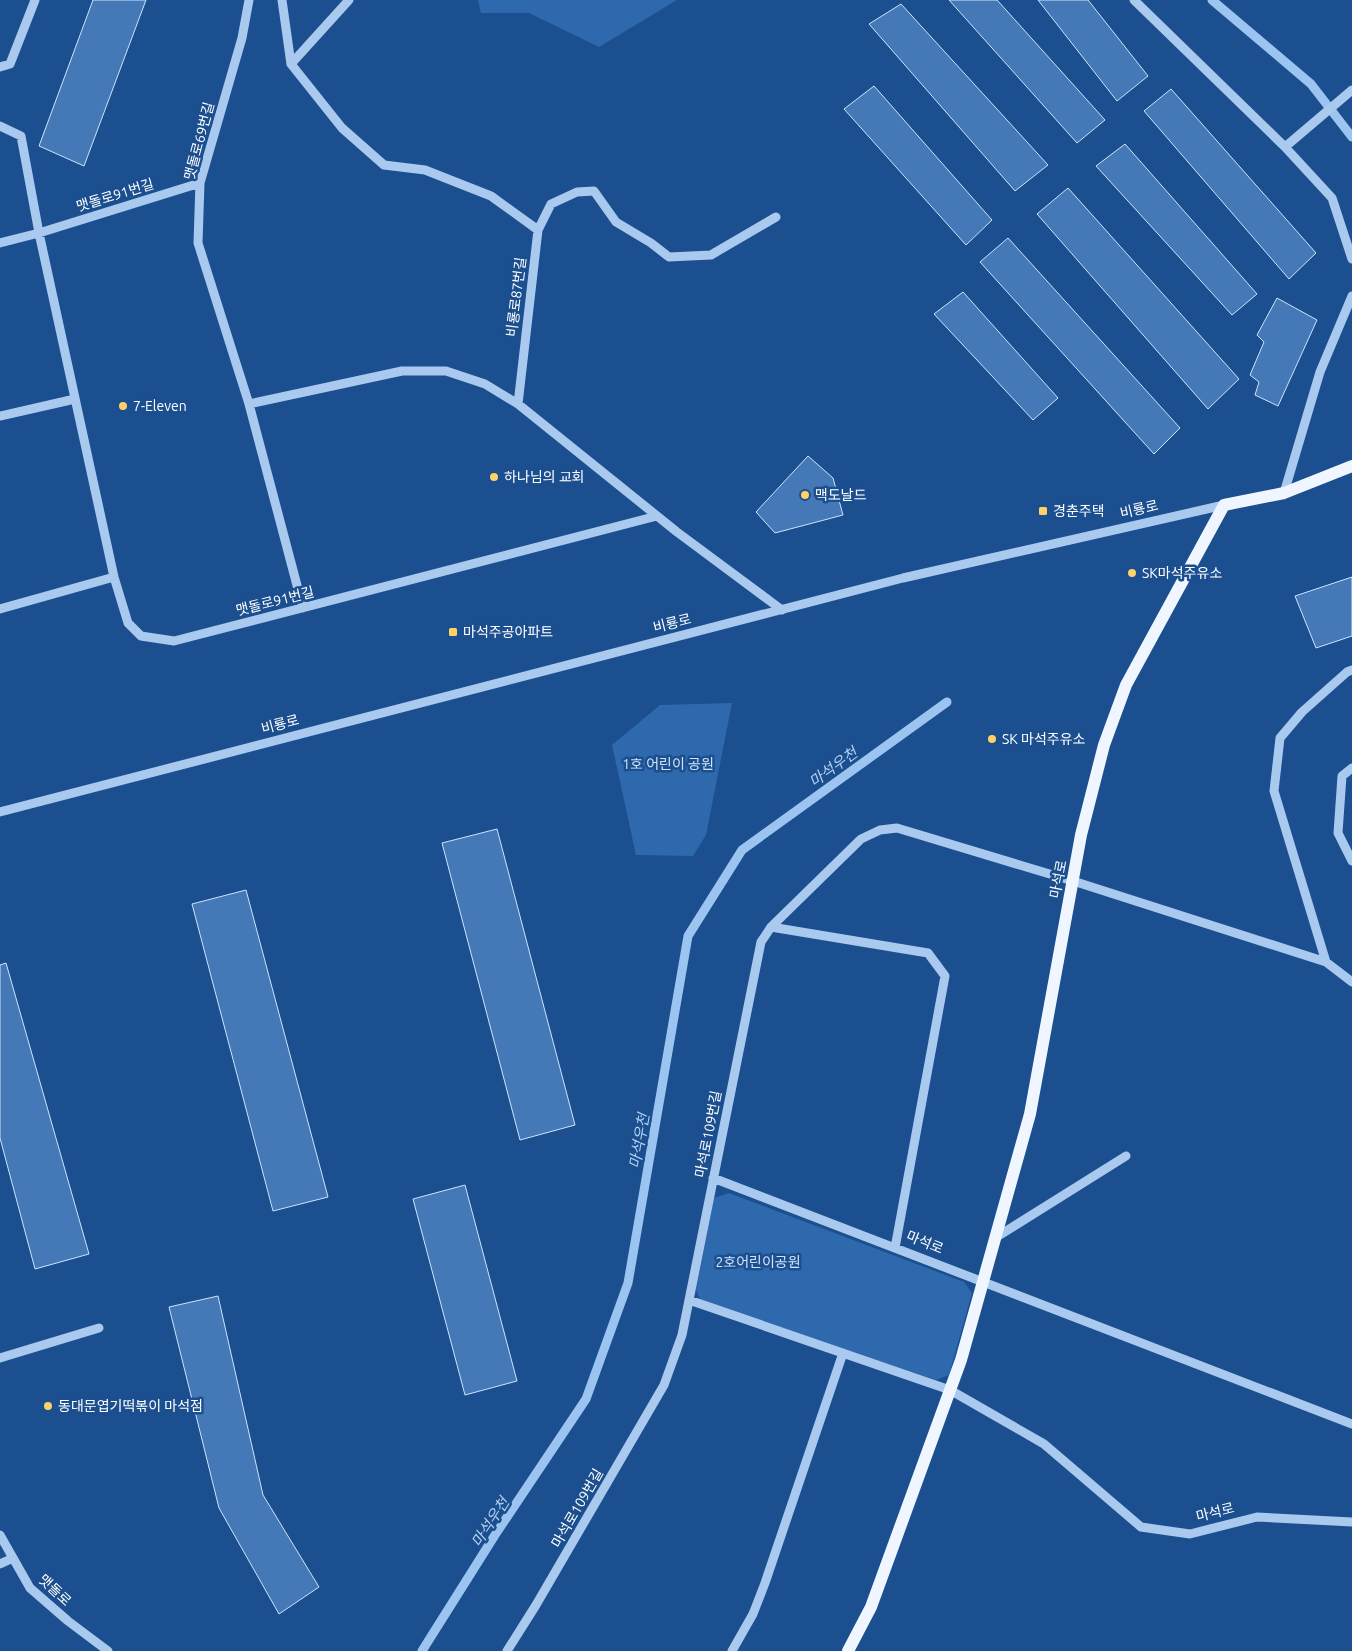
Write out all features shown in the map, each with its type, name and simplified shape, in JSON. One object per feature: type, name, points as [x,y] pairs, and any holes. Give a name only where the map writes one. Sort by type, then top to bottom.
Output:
[{"type":"main road","name":"비룡로","points":[[1224,504],[1284,493],[1352,466]]},
{"type":"main road","name":"마석로","points":[[848,1651],[871,1607],[961,1360],[1030,1114],[1082,835],[1104,746],[1126,685],[1224,504]]},
{"type":"street","points":[[0,67],[10,64],[35,0]]},
{"type":"street","name":"맷돌로69번길","points":[[249,0],[242,38],[200,183],[198,244],[249,404],[303,608]]},
{"type":"street","points":[[282,0],[291,64],[342,128],[384,165],[425,170],[491,196],[538,230],[551,204],[577,192],[594,191],[616,222],[651,243],[669,257],[711,255],[776,217]]},
{"type":"street","points":[[291,64],[349,0]]},
{"type":"street","points":[[1134,0],[1285,147],[1332,198],[1352,260]]},
{"type":"street","points":[[1285,147],[1348,93]]},
{"type":"street","points":[[0,126],[20,136],[39,233]]},
{"type":"street","name":"맷돌로91번길","points":[[0,243],[39,233],[200,183]]},
{"type":"street","name":"비룡로87번길","points":[[518,404],[538,230]]},
{"type":"street","name":"맷돌로91번길","points":[[39,233],[114,577],[128,623],[141,636],[174,641],[657,516]]},
{"type":"street","points":[[1284,493],[1320,372],[1352,296]]},
{"type":"street","points":[[249,404],[402,371],[446,371],[485,384],[518,404],[657,516],[782,610]]},
{"type":"street","points":[[0,416],[75,399]]},
{"type":"street","name":"비룡로","points":[[0,812],[912,576],[1224,504]]},
{"type":"street","points":[[0,609],[114,577]]},
{"type":"street","points":[[1326,962],[1274,790],[1280,738],[1302,712],[1347,672],[1352,670]]},
{"type":"street","points":[[1352,768],[1342,776],[1338,833],[1352,861]]},
{"type":"street","name":"마석로109번길","points":[[507,1651],[536,1606],[664,1385],[682,1335],[761,942],[771,927],[860,839],[880,830],[897,828],[1073,880],[1326,962],[1352,982]]},
{"type":"street","name":"마석로","points":[[771,927],[928,953],[945,976],[895,1248],[983,1281]]},
{"type":"street","points":[[995,1238],[1126,1156]]},
{"type":"street","points":[[714,1178],[895,1248]]},
{"type":"street","points":[[983,1281],[1352,1424]]},
{"type":"street","points":[[689,1300],[950,1390]]},
{"type":"street","points":[[0,1358],[100,1328]]},
{"type":"street","points":[[732,1651],[753,1614],[765,1583],[843,1353]]},
{"type":"street","name":"마석로","points":[[950,1390],[1044,1444],[1141,1527],[1190,1534],[1258,1517],[1352,1522]]},
{"type":"street","name":"맷돌로","points":[[0,1535],[30,1588],[68,1621],[108,1651]]},
{"type":"street","points":[[0,1564],[13,1558]]},
{"type":"green space","points":[[478,0],[677,0],[599,47],[529,13],[481,13]]},
{"type":"green space","name":"1호 어린이 공원","points":[[732,703],[706,835],[693,856],[636,855],[612,745],[660,705]]},
{"type":"green space","name":"2호어린이공원","points":[[729,1193],[964,1282],[972,1293],[949,1375],[936,1380],[701,1301],[696,1290],[714,1198]]},
{"type":"building","points":[[93,0],[146,0],[84,166],[39,146]]},
{"type":"building","points":[[949,0],[997,0],[1105,120],[1077,143]]},
{"type":"building","points":[[1038,0],[1088,0],[1148,76],[1117,101]]},
{"type":"building","points":[[901,4],[1048,165],[1015,191],[869,24]]},
{"type":"building","points":[[874,86],[992,220],[966,245],[844,109]]},
{"type":"building","points":[[1171,89],[1316,253],[1289,279],[1144,111]]},
{"type":"building","points":[[1125,144],[1257,294],[1232,315],[1096,166]]},
{"type":"building","points":[[1068,188],[1239,379],[1208,409],[1037,214]]},
{"type":"building","points":[[1008,238],[1180,428],[1154,454],[980,262]]},
{"type":"building","points":[[963,292],[1058,398],[1033,420],[934,314]]},
{"type":"building","points":[[1277,298],[1317,320],[1278,406],[1255,395],[1259,382],[1250,375],[1264,342],[1257,335]]},
{"type":"building","name":"맥도날드","points":[[808,456],[833,478],[843,515],[775,533],[756,512]]},
{"type":"building","points":[[1352,577],[1352,636],[1316,648],[1295,596]]},
{"type":"building","points":[[497,829],[575,1125],[520,1140],[442,843]]},
{"type":"building","points":[[246,890],[328,1197],[273,1211],[192,904]]},
{"type":"building","points":[[6,963],[89,1254],[35,1269],[0,1138],[0,965]]},
{"type":"building","points":[[465,1185],[517,1381],[465,1395],[413,1199]]},
{"type":"building","points":[[218,1296],[263,1495],[319,1587],[279,1614],[219,1508],[169,1307]]},
{"type":"waterway","points":[[1212,0],[1311,84],[1352,137]]},
{"type":"waterway","name":"마석우천","points":[[422,1651],[495,1535],[586,1399],[628,1283],[688,936],[742,850],[947,702]]},
{"type":"place","name":"7-Eleven","points":[[123,406]]},
{"type":"place","name":"하나님의 교회","points":[[494,477]]},
{"type":"place","name":"맥도날드","points":[[805,495]]},
{"type":"place","name":"경춘주택","points":[[1043,511]]},
{"type":"place","name":"SK마석주유소","points":[[1132,573]]},
{"type":"place","name":"마석주공아파트","points":[[453,632]]},
{"type":"place","name":"SK 마석주유소","points":[[992,739]]},
{"type":"place","name":"동대문엽기떡볶이 마석점","points":[[48,1406]]}]
